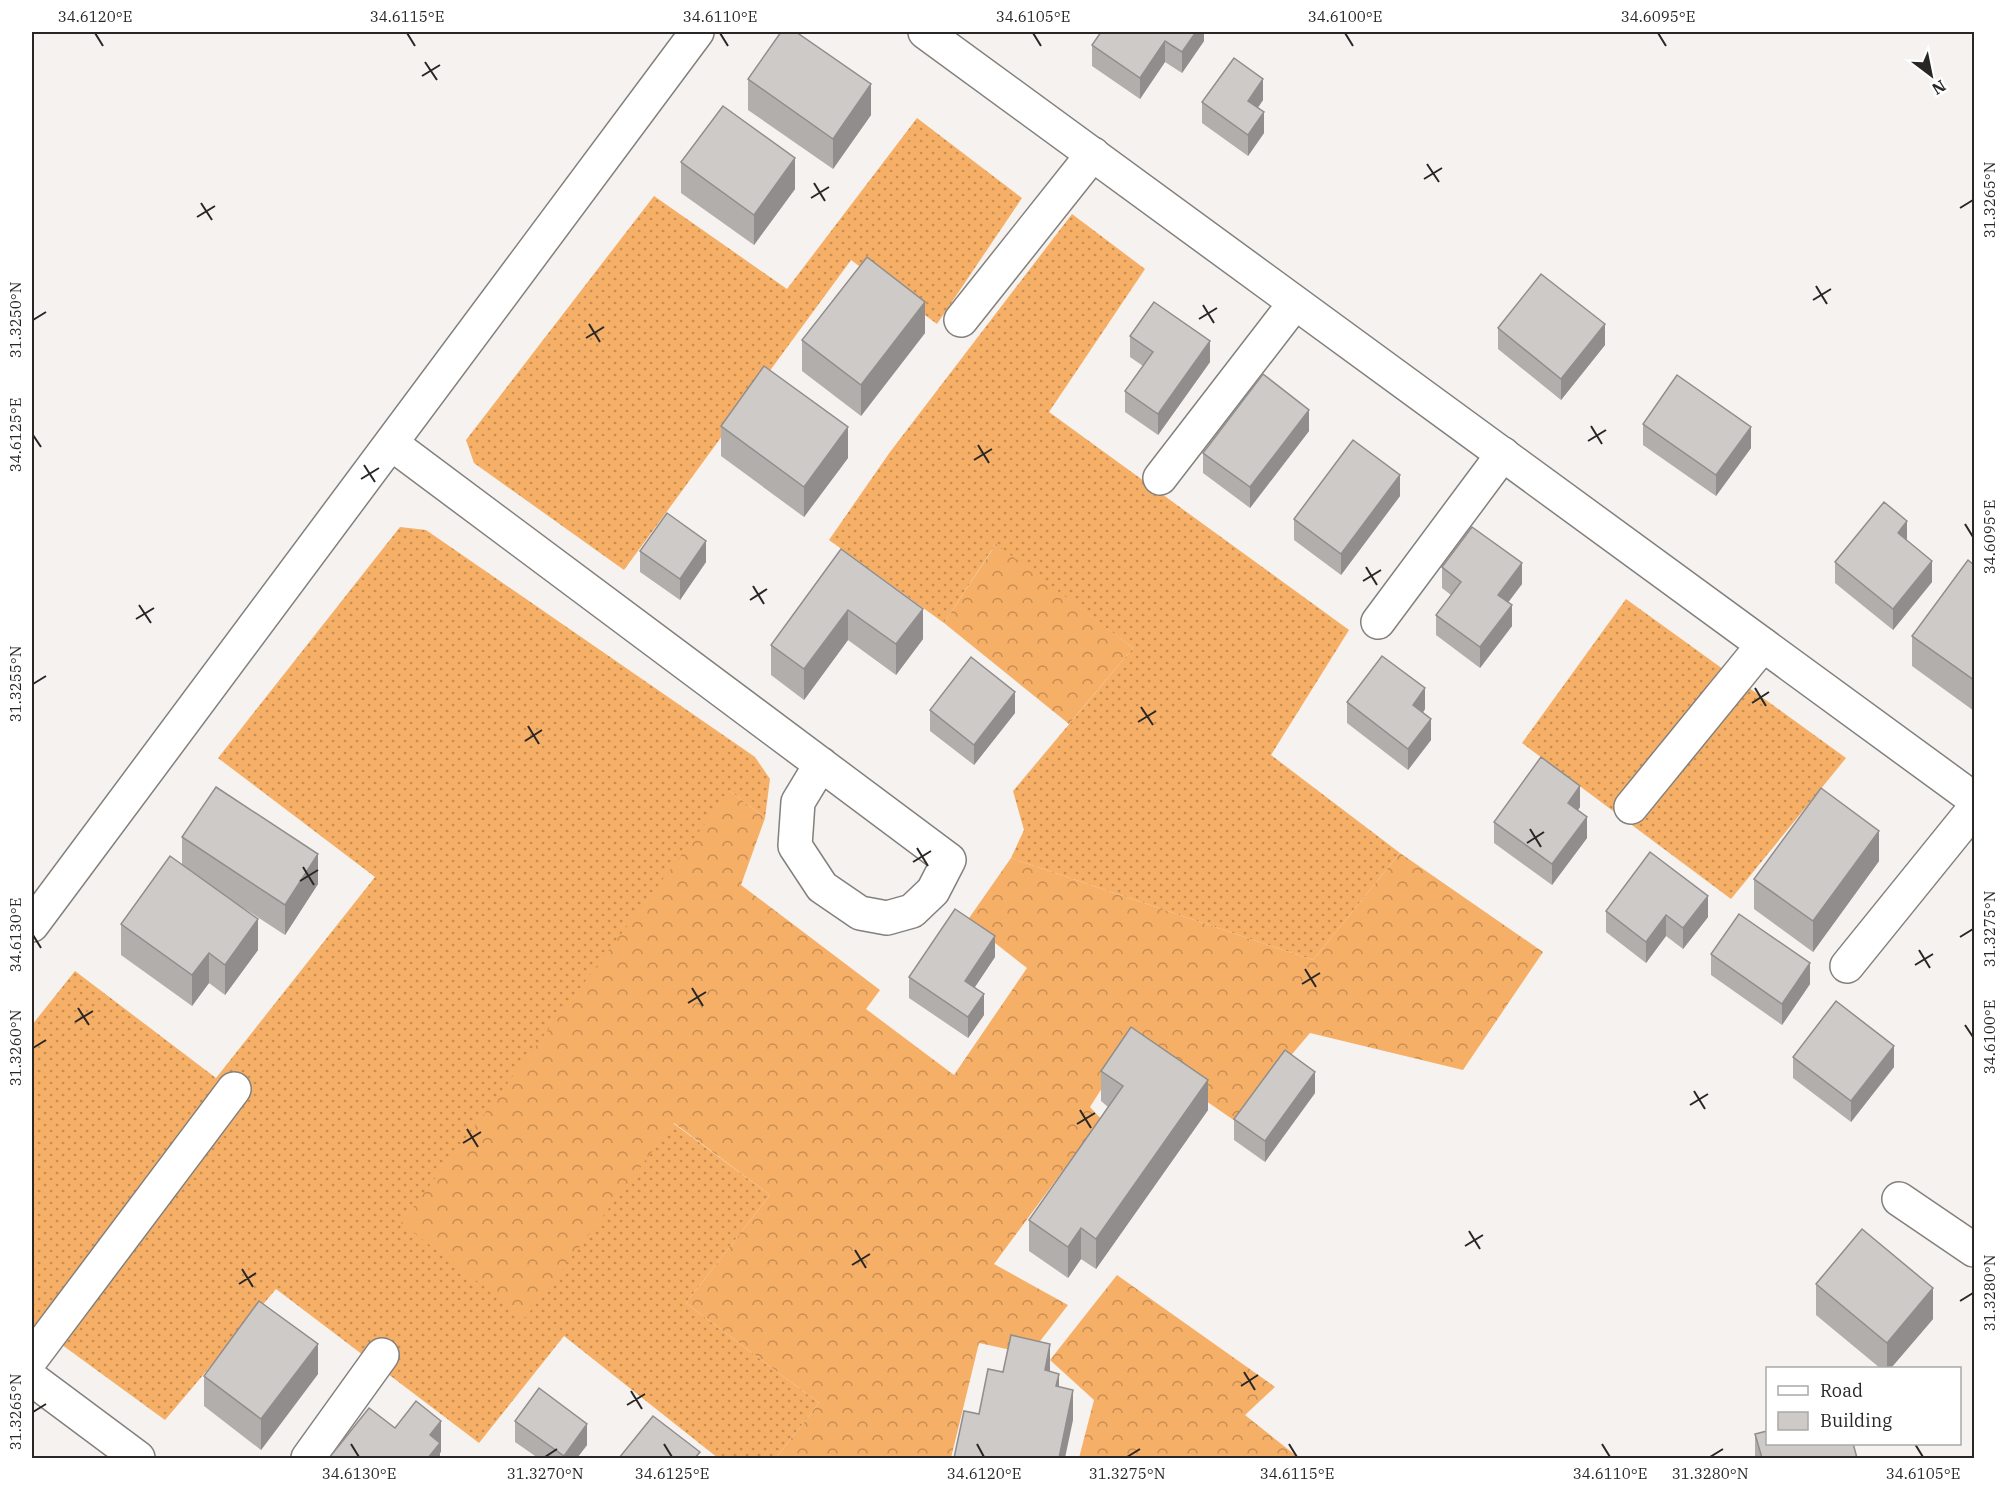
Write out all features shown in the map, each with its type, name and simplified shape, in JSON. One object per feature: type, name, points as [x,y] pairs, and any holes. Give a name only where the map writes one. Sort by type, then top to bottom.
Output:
[{"type":"street","points":[[32,925],[697,32]]},
{"type":"street","points":[[925,32],[1974,799]]},
{"type":"street","points":[[961,320],[1093,154]]},
{"type":"street","points":[[1160,478],[1295,303]]},
{"type":"street","points":[[392,444],[821,764],[949,860],[933,891],[912,911],[887,918],[860,913],[822,887],[795,846],[798,802],[821,764]]},
{"type":"street","points":[[1378,622],[1503,454]]},
{"type":"street","points":[[1631,807],[1763,645]]},
{"type":"street","points":[[1847,966],[1974,809]]},
{"type":"street","points":[[32,1358],[234,1089]]},
{"type":"street","points":[[1899,1199],[1974,1250]]},
{"type":"street","points":[[308,1458],[382,1355]]},
{"type":"street","points":[[32,1379],[138,1458]]},
{"type":"green space","points":[[917,118],[1022,198],[937,324],[851,260],[624,570],[474,463],[466,440],[654,196],[787,289]]},
{"type":"green space","points":[[1072,214],[1145,269],[1049,412],[1349,630],[1271,755],[1400,853],[1313,960],[1011,858],[1024,830],[1013,791],[1133,648],[995,545],[944,623],[829,540],[890,452]]},
{"type":"green space","points":[[400,527],[426,530],[755,757],[770,779],[765,818],[730,791],[525,1317],[673,1123],[770,1195],[686,1303],[819,1403],[776,1458],[718,1458],[564,1336],[479,1443],[276,1289],[165,1420],[32,1323],[32,1025],[75,971],[216,1078],[375,877],[218,758]]},
{"type":"green space","points":[[996,544],[1133,648],[1069,724],[944,623]]},
{"type":"green space","points":[[1626,599],[1846,758],[1731,899],[1522,743]]},
{"type":"green space","points":[[730,791],[765,818],[741,885],[880,990],[866,1009],[954,1075],[1027,968],[967,921],[1011,858],[1313,960],[1400,853],[1543,952],[1463,1070],[1310,1033],[1235,1121],[1128,1047],[1090,1107],[1101,1119],[994,1264],[1068,1305],[1030,1354],[979,1343],[951,1458],[776,1458],[819,1403],[686,1303],[770,1195],[674,1123],[525,1318],[401,1223]]},
{"type":"green space","points":[[1117,1275],[1275,1387],[1245,1415],[1299,1458],[1079,1458],[1094,1400],[1050,1360]]},
{"type":"building","points":[[781,32],[796,32],[871,84],[833,139],[748,79]]},
{"type":"building","points":[[1101,32],[1196,32],[1182,52],[1165,41],[1140,78],[1092,45]]},
{"type":"building","points":[[1234,58],[1263,79],[1248,101],[1264,112],[1248,135],[1202,102]]},
{"type":"building","points":[[723,106],[795,158],[754,215],[681,162]]},
{"type":"building","points":[[867,257],[925,302],[861,385],[802,340]]},
{"type":"building","points":[[1541,274],[1605,324],[1561,379],[1498,328]]},
{"type":"building","points":[[1154,302],[1210,341],[1158,414],[1125,391],[1153,352],[1130,336]]},
{"type":"building","points":[[764,366],[848,427],[804,487],[721,426]]},
{"type":"building","points":[[1263,374],[1309,410],[1250,487],[1203,453]]},
{"type":"building","points":[[1677,375],[1751,427],[1716,475],[1643,424]]},
{"type":"building","points":[[1353,440],[1400,475],[1341,554],[1294,519]]},
{"type":"building","points":[[1884,502],[1907,521],[1898,533],[1932,561],[1893,609],[1835,562]]},
{"type":"building","points":[[667,513],[706,541],[680,579],[640,551]]},
{"type":"building","points":[[1472,527],[1522,563],[1498,595],[1512,605],[1480,647],[1436,615],[1461,582],[1442,567]]},
{"type":"building","points":[[841,549],[923,609],[896,644],[848,610],[804,669],[771,645]]},
{"type":"building","points":[[1968,560],[1974,565],[1974,680],[1912,636]]},
{"type":"building","points":[[1382,656],[1425,688],[1413,705],[1431,719],[1408,749],[1347,702]]},
{"type":"building","points":[[971,657],[1015,692],[974,745],[930,710]]},
{"type":"building","points":[[1541,757],[1580,786],[1568,803],[1587,817],[1552,864],[1494,822]]},
{"type":"building","points":[[216,787],[318,854],[285,905],[182,837]]},
{"type":"building","points":[[1821,788],[1879,831],[1813,921],[1754,879]]},
{"type":"building","points":[[1650,852],[1708,896],[1683,928],[1666,915],[1646,942],[1606,911]]},
{"type":"building","points":[[170,856],[258,919],[225,965],[209,953],[192,975],[121,924]]},
{"type":"building","points":[[955,909],[995,936],[965,981],[984,994],[968,1017],[909,977]]},
{"type":"building","points":[[1739,914],[1810,963],[1782,1004],[1711,954]]},
{"type":"building","points":[[1836,1001],[1894,1046],[1851,1101],[1793,1057]]},
{"type":"building","points":[[1131,1027],[1208,1080],[1096,1239],[1081,1228],[1068,1247],[1029,1220],[1123,1086],[1101,1071]]},
{"type":"building","points":[[1285,1050],[1315,1072],[1265,1141],[1234,1119]]},
{"type":"building","points":[[1862,1229],[1933,1288],[1887,1343],[1816,1284]]},
{"type":"building","points":[[259,1301],[318,1344],[261,1419],[204,1376]]},
{"type":"building","points":[[1011,1335],[1050,1344],[1045,1370],[1059,1374],[1056,1386],[1073,1390],[1059,1458],[954,1458],[964,1411],[979,1414],[988,1369],[1003,1372]]},
{"type":"building","points":[[539,1388],[587,1424],[564,1456],[515,1421]]},
{"type":"building","points":[[416,1401],[441,1421],[430,1435],[440,1443],[428,1458],[329,1458],[369,1408],[395,1428]]},
{"type":"building","points":[[653,1416],[700,1452],[695,1458],[619,1458]]},
{"type":"building","points":[[1766,1431],[1766,1445],[1854,1445],[1857,1458],[1762,1458],[1755,1434]]}]
